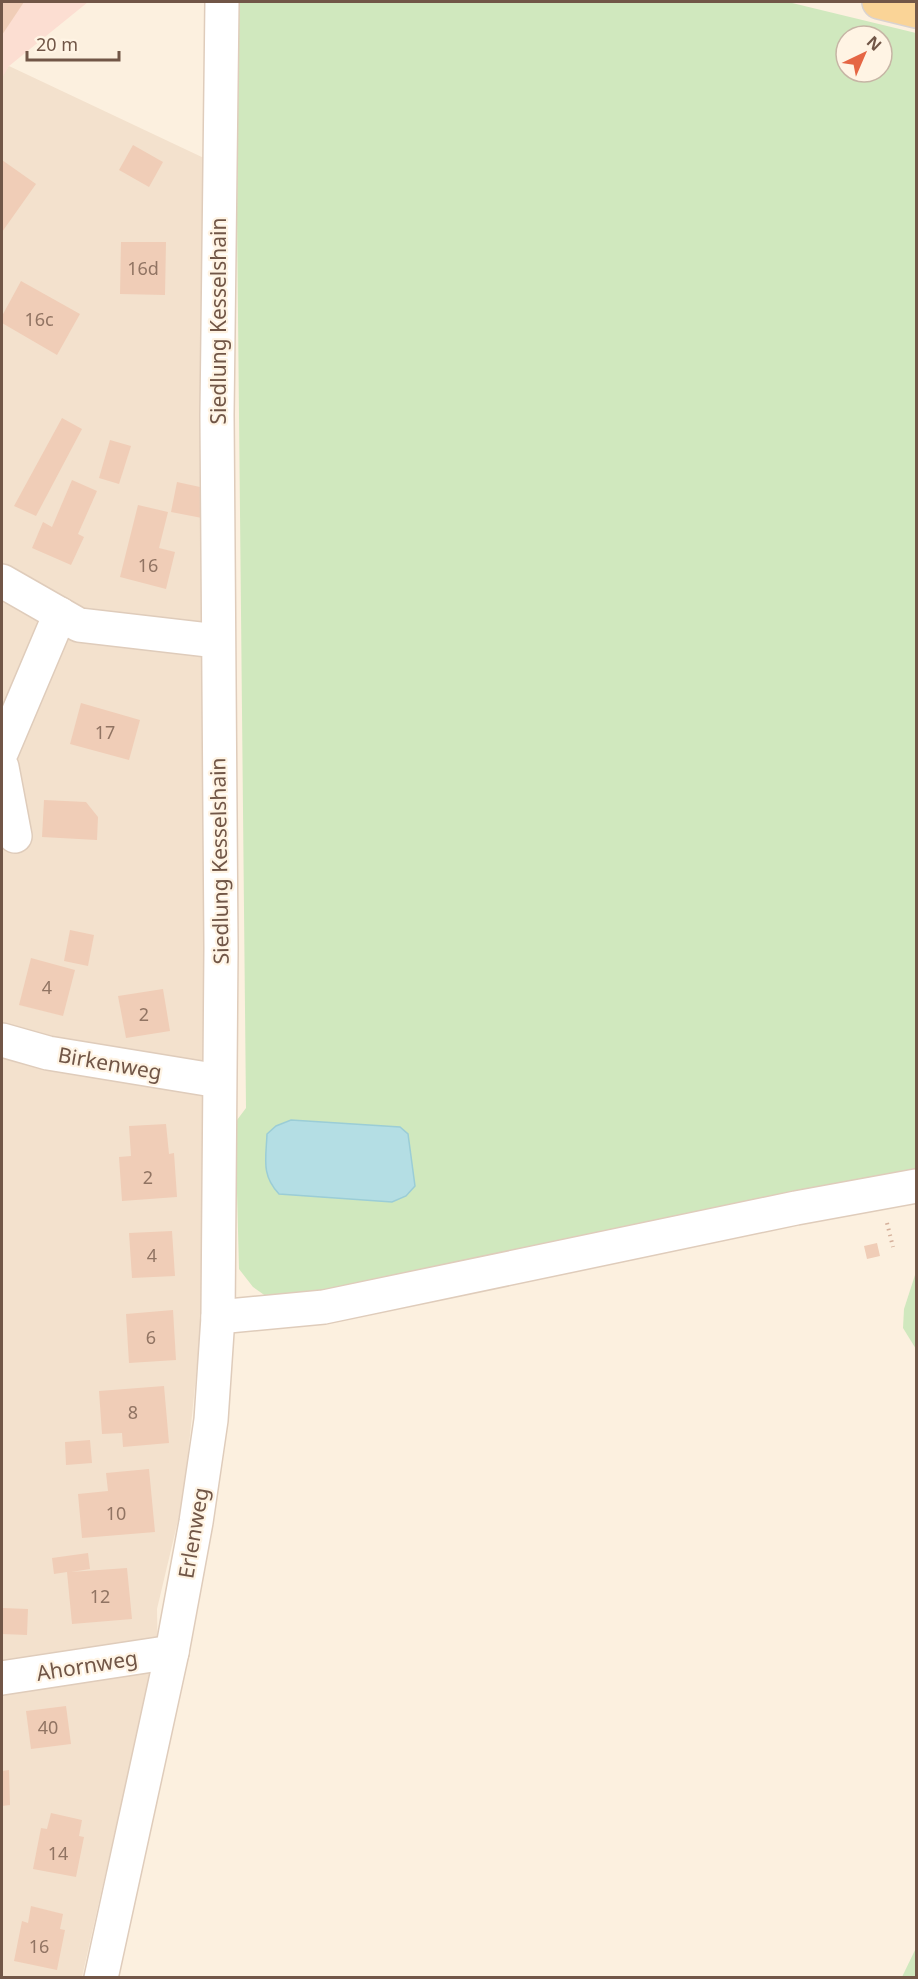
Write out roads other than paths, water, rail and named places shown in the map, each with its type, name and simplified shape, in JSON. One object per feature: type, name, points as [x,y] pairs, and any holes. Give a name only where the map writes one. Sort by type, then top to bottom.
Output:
[{"type":"main road","points":[[879,2],[916,11]]},
{"type":"street","name":"Siedlung Kesselshain","points":[[219,1081],[221,948],[217,641],[222,2]]},
{"type":"street","points":[[2,581],[80,625],[217,641]]},
{"type":"street","points":[[2,750],[60,614]]},
{"type":"street","points":[[2,767],[15,836]]},
{"type":"street","name":"Birkenweg","points":[[2,1040],[48,1053],[219,1081]]},
{"type":"street","name":"Erlenweg","points":[[101,1977],[172,1652],[196,1522],[211,1420],[218,1317],[219,1081]]},
{"type":"street","points":[[218,1317],[324,1307],[796,1208],[916,1186]]},
{"type":"street","name":"Ahornweg","points":[[2,1678],[172,1652]]},
{"type":"water","points":[[291,1120],[400,1127],[408,1134],[415,1186],[406,1196],[392,1202],[279,1194],[267,1173],[267,1134],[276,1126]]}]
